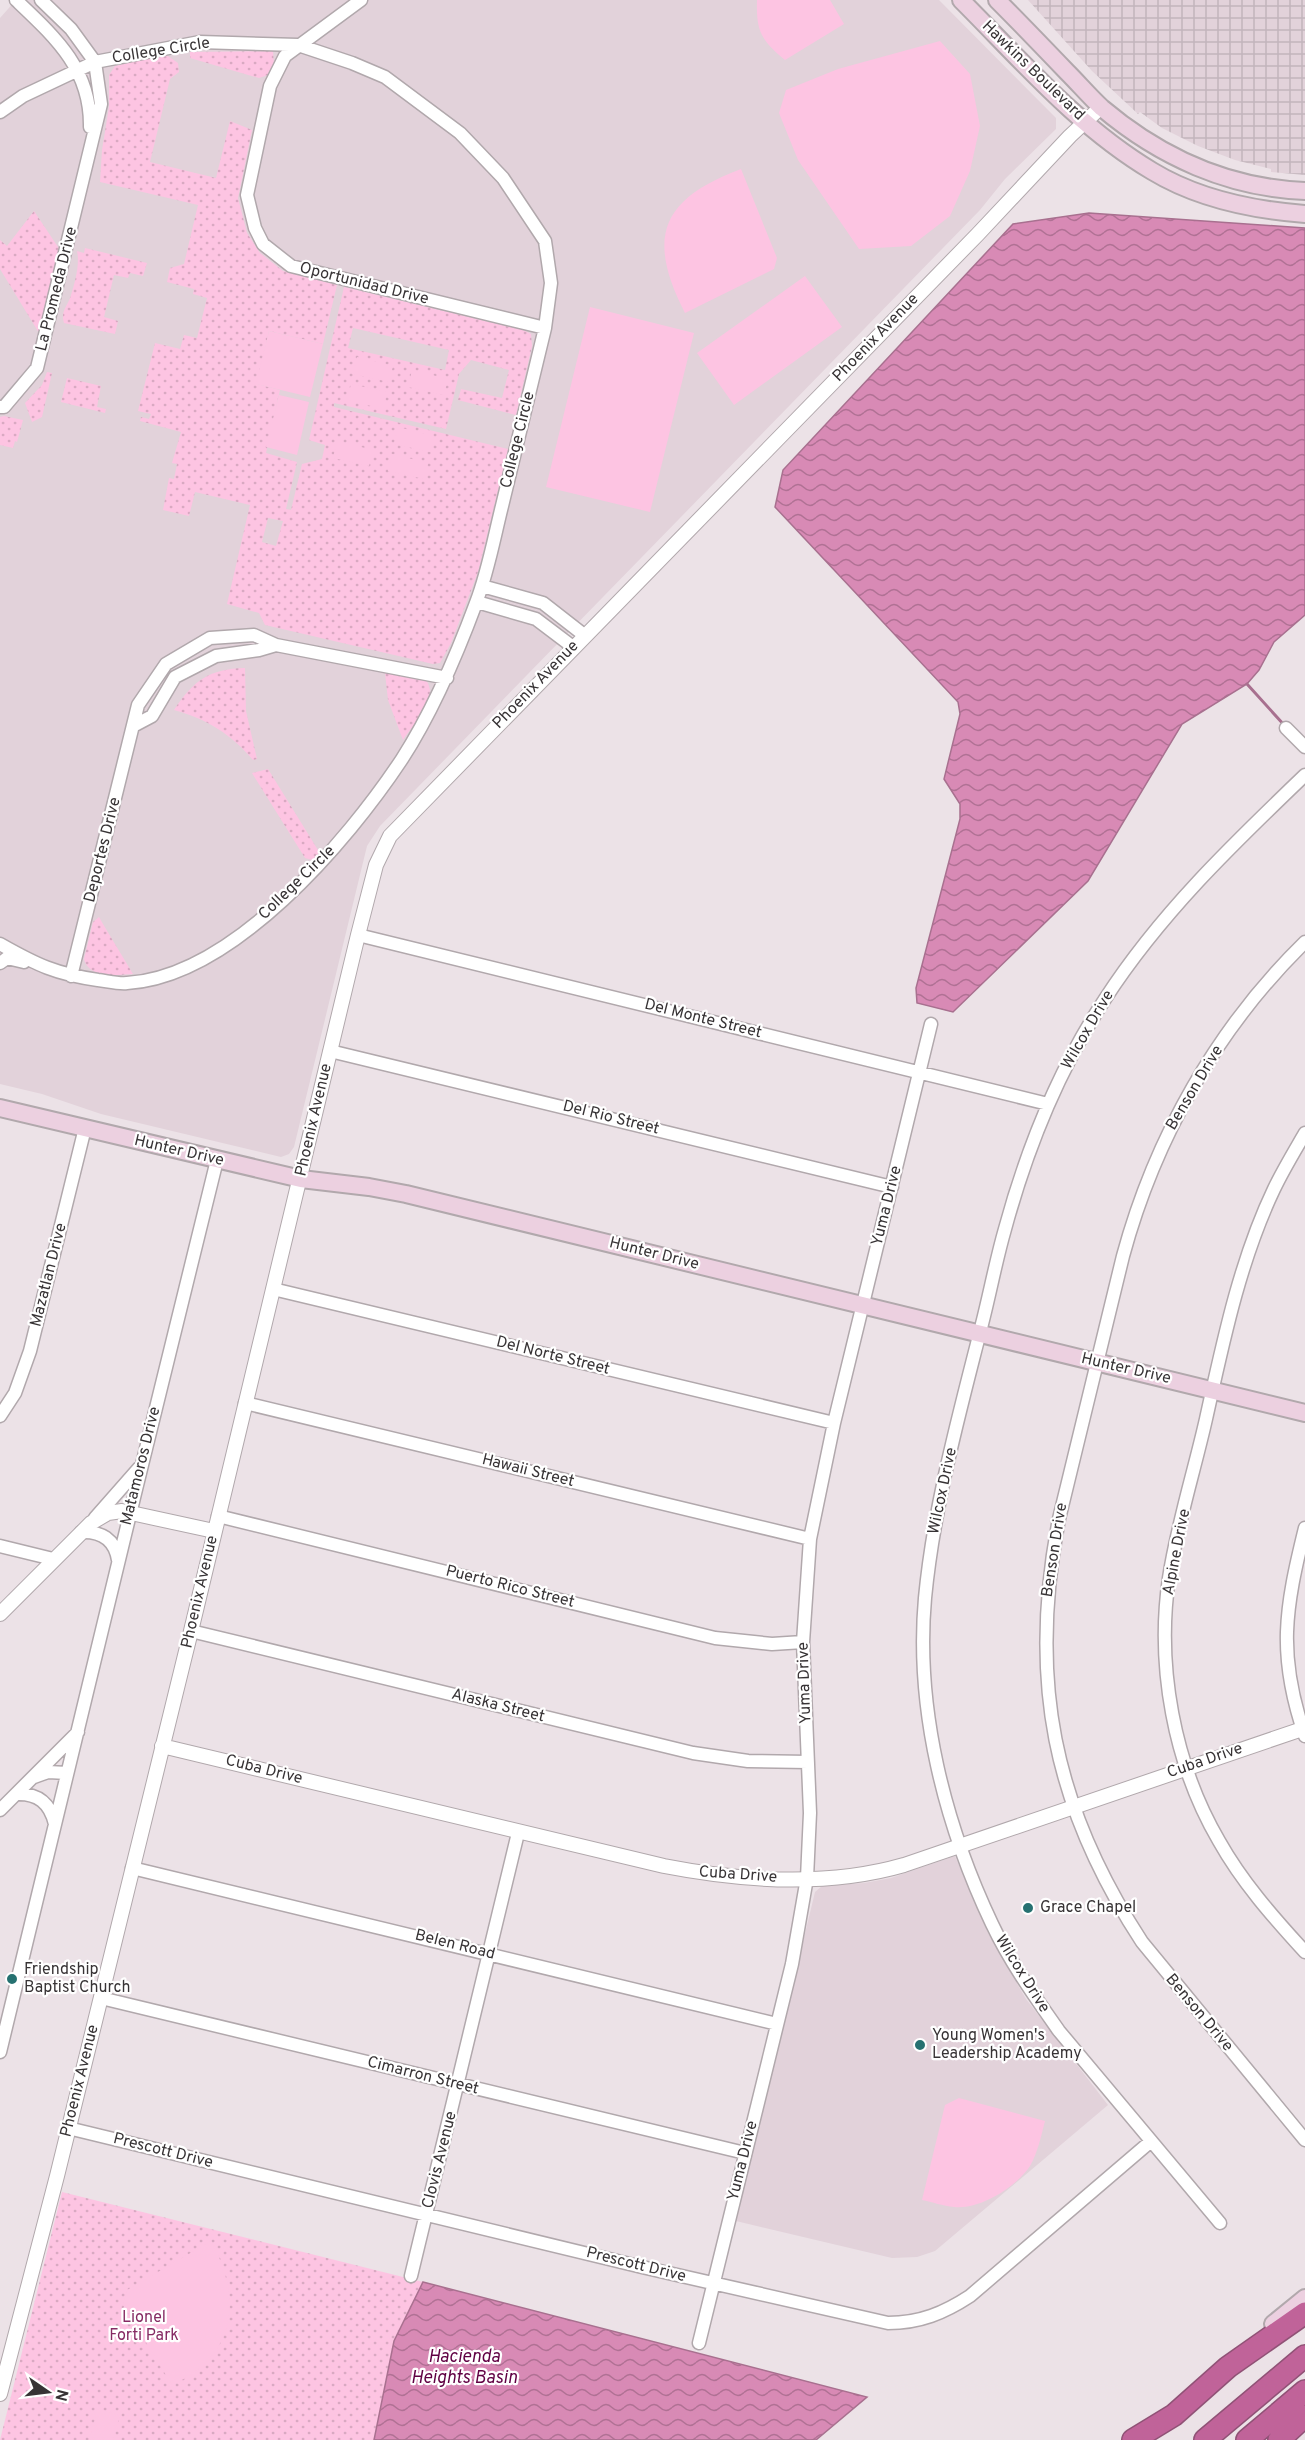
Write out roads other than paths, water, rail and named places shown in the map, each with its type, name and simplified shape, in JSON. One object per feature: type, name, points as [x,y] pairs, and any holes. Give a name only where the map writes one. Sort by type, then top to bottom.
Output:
[{"type":"highway","points":[[1132,2440],[1174,2415],[1228,2367],[1305,2313]]},
{"type":"highway","points":[[1205,2440],[1305,2356]]},
{"type":"highway","points":[[1247,2440],[1305,2391]]},
{"type":"highway","points":[[1279,2440],[1305,2416]]},
{"type":"main road","name":"Hawkins Boulevard","points":[[961,0],[1071,111],[1152,171],[1188,189],[1213,198],[1260,210],[1305,214]]},
{"type":"main road","name":"Hawkins Boulevard","points":[[997,0],[1101,107],[1137,135],[1160,149],[1220,177],[1285,190],[1305,191]]},
{"type":"main road","name":"Hunter Drive","points":[[0,1108],[301,1179],[406,1194],[1305,1413]]},
{"type":"main road","points":[[1132,2440],[1305,2298]]},
{"type":"street","points":[[16,0],[58,39],[77,69],[90,112],[89,155]]},
{"type":"street","points":[[41,0],[71,29],[95,62],[101,104],[89,155]]},
{"type":"street","name":"Oportunidad Drive","points":[[361,0],[285,56],[270,86],[247,195],[255,228],[263,244],[291,266],[545,328]]},
{"type":"street","points":[[55,80],[62,55],[58,39]]},
{"type":"street","name":"College Circle","points":[[0,112],[23,96],[95,62],[200,42],[298,45],[385,77],[460,133],[503,178],[545,241],[550,283],[545,328],[477,602],[447,678],[402,758],[347,832],[296,886],[246,930],[198,963],[173,974],[126,983],[71,976],[38,966],[0,944]]},
{"type":"street","name":"Phoenix Avenue","points":[[0,2391],[68,2128],[191,1631],[376,865],[390,836],[1101,107]]},
{"type":"street","name":"La Promeda Drive","points":[[0,407],[3,407],[38,368],[89,155]]},
{"type":"street","points":[[482,586],[543,603],[585,635]]},
{"type":"street","points":[[477,602],[536,619],[573,647]]},
{"type":"street","name":"Deportes Drive","points":[[71,976],[138,705],[166,664],[210,638],[254,635],[276,645],[447,678]]},
{"type":"street","name":"Deportes Drive","points":[[135,724],[152,716],[175,677],[216,656],[276,645]]},
{"type":"street","points":[[1286,728],[1305,747]]},
{"type":"street","name":"Wilcox Drive","points":[[1220,2223],[1059,2031],[1035,1999],[992,1926],[960,1847],[942,1785],[927,1695],[925,1602],[935,1522],[980,1333],[1012,1204],[1048,1104],[1088,1027],[1150,935],[1225,852],[1305,775]]},
{"type":"street","name":"Del Monte Street","points":[[358,935],[1048,1104]]},
{"type":"street","name":"Benson Drive","points":[[1305,942],[1241,1015],[1194,1084],[1168,1132],[1132,1220],[1059,1519],[1046,1602],[1047,1692],[1062,1771],[1090,1854],[1120,1910],[1142,1942],[1305,2140]]},
{"type":"street","points":[[0,963],[7,958],[38,966]]},
{"type":"street","name":"Yuma Drive","points":[[699,2343],[792,1964],[807,1878],[810,1829],[803,1642],[810,1539],[834,1423],[932,1023]]},
{"type":"street","name":"Del Rio Street","points":[[330,1051],[892,1186]]},
{"type":"street","name":"Mazatlan Drive","points":[[0,1416],[15,1393],[30,1351],[85,1128]]},
{"type":"street","name":"Alpine Drive","points":[[1305,1133],[1274,1189],[1244,1268],[1212,1390],[1171,1567],[1165,1619],[1165,1660],[1171,1707],[1187,1767],[1200,1801],[1223,1848],[1260,1901],[1305,1952]]},
{"type":"street","name":"Matamoros Drive","points":[[0,2052],[79,1731],[129,1512],[217,1160]]},
{"type":"street","name":"Del Norte Street","points":[[273,1289],[834,1423]]},
{"type":"street","name":"Hawaii Street","points":[[245,1403],[810,1539]]},
{"type":"street","points":[[0,1614],[86,1528],[142,1465]]},
{"type":"street","points":[[86,1528],[108,1513],[129,1512],[214,1531]]},
{"type":"street","name":"Puerto Rico Street","points":[[218,1516],[715,1638],[772,1644],[803,1642]]},
{"type":"street","points":[[86,1528],[108,1539],[117,1551],[118,1565]]},
{"type":"street","points":[[1304,1731],[1289,1679],[1286,1623],[1291,1586],[1305,1528]]},
{"type":"street","points":[[0,1546],[53,1559]]},
{"type":"street","name":"Alaska Street","points":[[191,1631],[693,1753],[748,1761],[808,1762]]},
{"type":"street","points":[[0,1810],[79,1731]]},
{"type":"street","name":"Cuba Drive","points":[[162,1746],[518,1833],[710,1875],[807,1878],[885,1870],[960,1847],[1187,1767],[1304,1731]]},
{"type":"street","points":[[29,1779],[48,1772],[67,1773]]},
{"type":"street","points":[[16,1794],[34,1796],[44,1801],[52,1812],[55,1824]]},
{"type":"street","name":"Clovis Avenue","points":[[411,2276],[518,1833]]},
{"type":"street","name":"Belen Road","points":[[132,1868],[777,2024]]},
{"type":"street","name":"Cimarron Street","points":[[100,1998],[745,2153]]},
{"type":"street","name":"Prescott Drive","points":[[68,2128],[872,2322],[905,2323],[923,2320],[950,2309],[970,2296],[1150,2142]]},
{"type":"water","points":[[1089,213],[1305,228],[1305,615],[1274,642],[1259,670],[1247,684],[1182,724],[1088,881],[953,1012],[917,1003],[916,988],[960,819],[960,804],[944,779],[960,714],[958,702],[775,507],[783,470],[1013,224]]},
{"type":"water","name":"Hacienda Heights Basin","points":[[423,2282],[867,2397],[816,2440],[374,2440],[394,2341]]},
{"type":"waterway","points":[[1247,684],[1285,726]]},
{"type":"place","name":"Grace Chapel","points":[[1028,1908]]},
{"type":"place","name":"Friendship Baptist Church","points":[[12,1979]]},
{"type":"place","name":"Young Women's Leadership Academy","points":[[920,2045]]},
{"type":"park label","name":"Lionel Forti Park","points":[[144,2327]]}]
